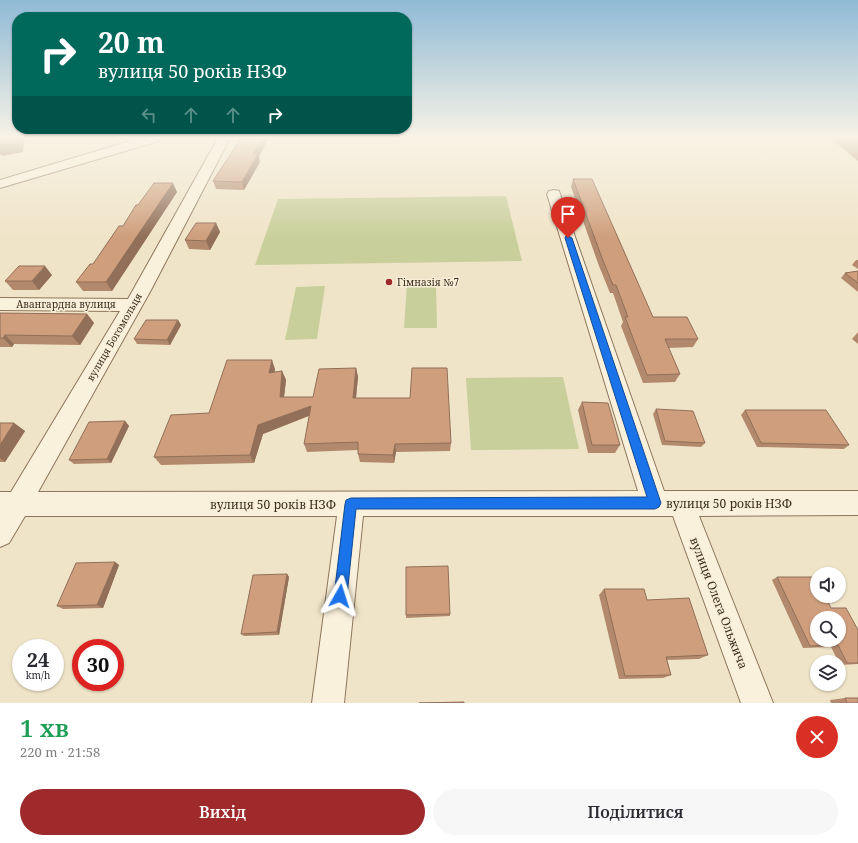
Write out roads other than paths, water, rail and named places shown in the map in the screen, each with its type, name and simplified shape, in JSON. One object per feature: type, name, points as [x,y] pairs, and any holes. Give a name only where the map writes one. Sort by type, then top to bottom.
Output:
[{"type":"street","points":[[0,184],[44,171]]},
{"type":"street","name":"вулиця Богомольця","points":[[0,534],[9,504],[133,305],[206,171]]},
{"type":"street","name":"вулиця Олега Ольжича","points":[[554,194],[668,503],[758,703]]},
{"type":"street","name":"Авангардна вулиця","points":[[0,304],[133,305]]},
{"type":"street","name":"вулиця 50 років НЗФ","points":[[9,504],[858,503]]},
{"type":"street","points":[[328,703],[351,504]]},
{"type":"place","name":"Гімназія №7","points":[[389,282]]}]
